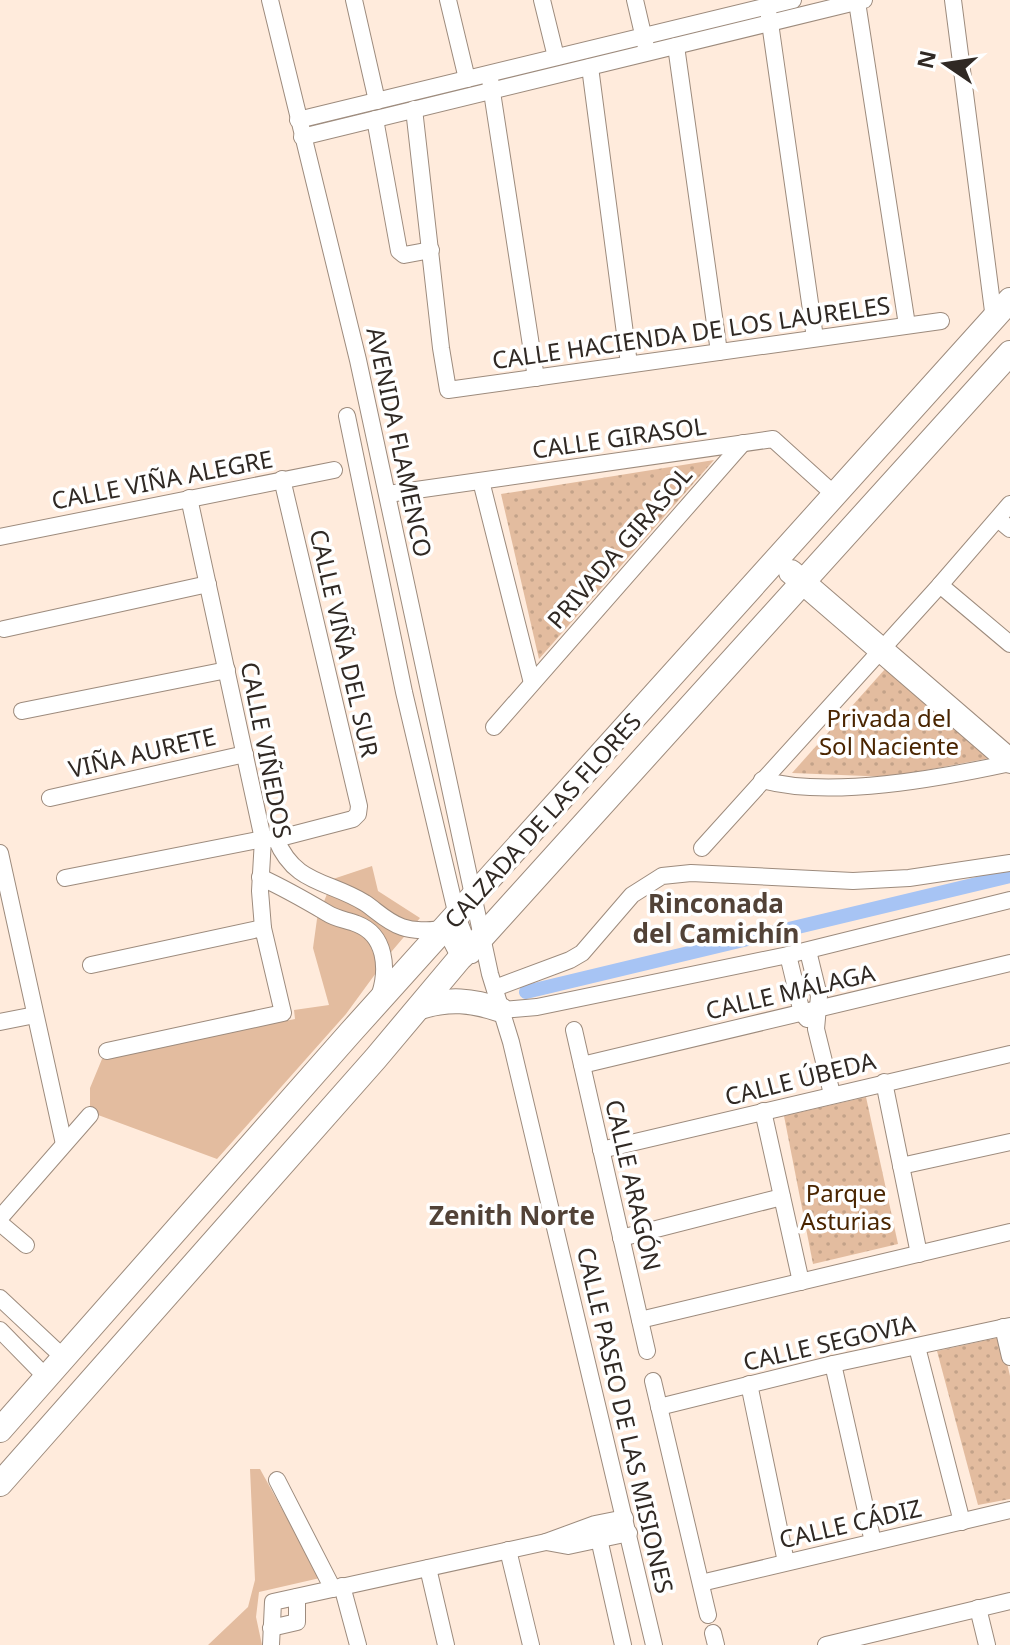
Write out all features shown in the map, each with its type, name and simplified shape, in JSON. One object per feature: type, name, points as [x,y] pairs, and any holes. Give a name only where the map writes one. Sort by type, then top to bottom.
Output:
[{"type":"street","name":"AVENIDA FLAMENCO","points":[[270,0],[355,345],[427,686],[449,771],[475,896],[470,948]]},
{"type":"street","points":[[354,0],[377,101]]},
{"type":"street","points":[[448,0],[467,79]]},
{"type":"street","points":[[542,0],[556,57]]},
{"type":"street","points":[[635,0],[646,44]]},
{"type":"street","points":[[300,128],[377,101],[467,79],[491,82],[590,67],[739,6],[767,6],[793,0]]},
{"type":"street","points":[[953,0],[994,319]]},
{"type":"street","points":[[300,128],[375,119],[414,109],[556,57],[646,44],[676,46],[861,1],[907,325]]},
{"type":"street","points":[[767,6],[815,338]]},
{"type":"street","points":[[676,46],[719,352]]},
{"type":"street","points":[[590,67],[629,364]]},
{"type":"street","points":[[491,82],[536,378]]},
{"type":"street","points":[[375,119],[399,251],[404,255],[431,250],[414,109]]},
{"type":"street","name":"CALLE HACIENDA DE LOS LAURELES","points":[[431,250],[448,390],[941,321]]},
{"type":"street","name":"CALZADA DE LAS FLORES","points":[[0,1430],[350,1033],[1010,300]]},
{"type":"street","points":[[972,344],[1004,360]]},
{"type":"street","name":"CALZADA DE LAS FLORES","points":[[2,1479],[470,948],[1004,360]]},
{"type":"street","name":"AVENIDA FLAMENCO","points":[[347,416],[451,922],[470,948]]},
{"type":"street","name":"CALLE GIRASOL","points":[[388,494],[773,439],[836,496]]},
{"type":"street","name":"PRIVADA GIRASOL","points":[[494,727],[743,443]]},
{"type":"street","name":"CALLE VIÑA ALEGRE","points":[[0,537],[334,470]]},
{"type":"street","name":"CALLE VIÑA DEL SUR","points":[[269,839],[357,816],[359,806],[282,479]]},
{"type":"street","name":"PRIVADA GIRASOL","points":[[481,481],[532,683]]},
{"type":"street","name":"CALLE VIÑEDOS","points":[[107,1051],[283,1013],[263,928],[260,877],[269,839],[245,754],[189,498]]},
{"type":"street","points":[[702,848],[940,585],[1004,524],[1010,504]]},
{"type":"street","points":[[777,557],[1010,762]]},
{"type":"street","points":[[4,629],[208,584]]},
{"type":"street","points":[[940,585],[1010,644]]},
{"type":"street","points":[[22,711],[227,670]]},
{"type":"street","points":[[404,692],[427,686]]},
{"type":"street","name":"VIÑA AURETE","points":[[50,798],[245,754]]},
{"type":"street","points":[[762,780],[801,786],[868,785],[914,781],[1010,762]]},
{"type":"street","points":[[65,878],[269,839],[294,868],[313,882],[366,904],[391,922],[416,930],[451,922]]},
{"type":"street","points":[[0,853],[8,931],[35,1015],[64,1144]]},
{"type":"street","points":[[420,1007],[453,1000],[481,1003],[495,991],[570,960],[582,953],[632,895],[662,876],[691,873],[853,881],[909,878],[1010,863]]},
{"type":"street","points":[[279,886],[294,868]]},
{"type":"street","points":[[260,877],[327,913],[367,929],[381,949],[385,979],[378,1002]]},
{"type":"street","points":[[495,991],[537,1007],[808,951],[1010,900]]},
{"type":"street","points":[[381,949],[402,927]]},
{"type":"street","points":[[91,965],[263,928]]},
{"type":"street","name":"CALLE PASEO DE LAS MISIONES","points":[[470,948],[495,991],[511,1042],[654,1645]]},
{"type":"street","points":[[808,951],[820,1008],[816,1029],[832,1094]]},
{"type":"street","points":[[788,955],[802,1013],[816,1029]]},
{"type":"street","name":"CALLE MÁLAGA","points":[[582,1065],[1010,963]]},
{"type":"street","points":[[0,1022],[35,1015]]},
{"type":"street","name":"CALLE ARAGÓN","points":[[574,1030],[647,1351]]},
{"type":"street","points":[[350,1033],[376,1058]]},
{"type":"street","name":"CALLE ÚBEDA","points":[[601,1150],[1010,1054]]},
{"type":"street","points":[[884,1082],[919,1254]]},
{"type":"street","points":[[763,1111],[801,1282]]},
{"type":"street","points":[[26,1245],[0,1221],[90,1115]]},
{"type":"street","points":[[901,1166],[1010,1142]]},
{"type":"street","points":[[621,1238],[782,1197]]},
{"type":"street","points":[[640,1320],[1010,1232]]},
{"type":"street","points":[[0,1298],[71,1351]]},
{"type":"street","points":[[116,1300],[140,1323]]},
{"type":"street","points":[[1007,1326],[1010,1357]]},
{"type":"street","name":"CALLE SEGOVIA","points":[[659,1407],[833,1364],[1007,1326]]},
{"type":"street","points":[[0,1330],[47,1378]]},
{"type":"street","points":[[917,1347],[962,1522]]},
{"type":"street","points":[[833,1364],[873,1542]]},
{"type":"street","points":[[653,1381],[708,1615]]},
{"type":"street","points":[[749,1384],[786,1562]]},
{"type":"street","points":[[277,1480],[338,1588],[358,1645]]},
{"type":"street","name":"CALLE CÁDIZ","points":[[701,1583],[1010,1510]]},
{"type":"street","points":[[271,1645],[273,1602],[627,1525]]},
{"type":"street","points":[[597,1532],[623,1645]]},
{"type":"street","points":[[508,1550],[531,1645]]},
{"type":"street","points":[[428,1568],[446,1645]]},
{"type":"street","points":[[271,1628],[297,1622],[297,1597]]},
{"type":"street","points":[[826,1645],[890,1638],[978,1608],[1010,1601]]},
{"type":"street","points":[[978,1608],[987,1645]]},
{"type":"green space","points":[[714,460],[539,659],[501,494]]},
{"type":"green space","name":"Privada del Sol Naciente","points":[[886,668],[990,758],[890,777],[792,773]]},
{"type":"green space","points":[[372,866],[378,891],[420,918],[346,1014],[217,1159],[90,1112],[90,1088],[102,1059],[295,1019],[294,1010],[329,1005],[313,948],[317,919],[333,879]]},
{"type":"green space","name":"Parque Asturias","points":[[866,1097],[898,1244],[813,1264],[784,1116]]},
{"type":"green space","points":[[1001,1337],[1010,1376],[1010,1499],[978,1505],[937,1351]]},
{"type":"green space","points":[[250,1469],[260,1469],[320,1578],[259,1592],[256,1617],[262,1645],[208,1645],[248,1607],[255,1580]]},
{"type":"waterway","points":[[526,992],[1010,876]]},
{"type":"district","name":"Rinconada del Camichín","points":[[716,918]]},
{"type":"district","name":"Zenith Norte","points":[[512,1215]]}]
